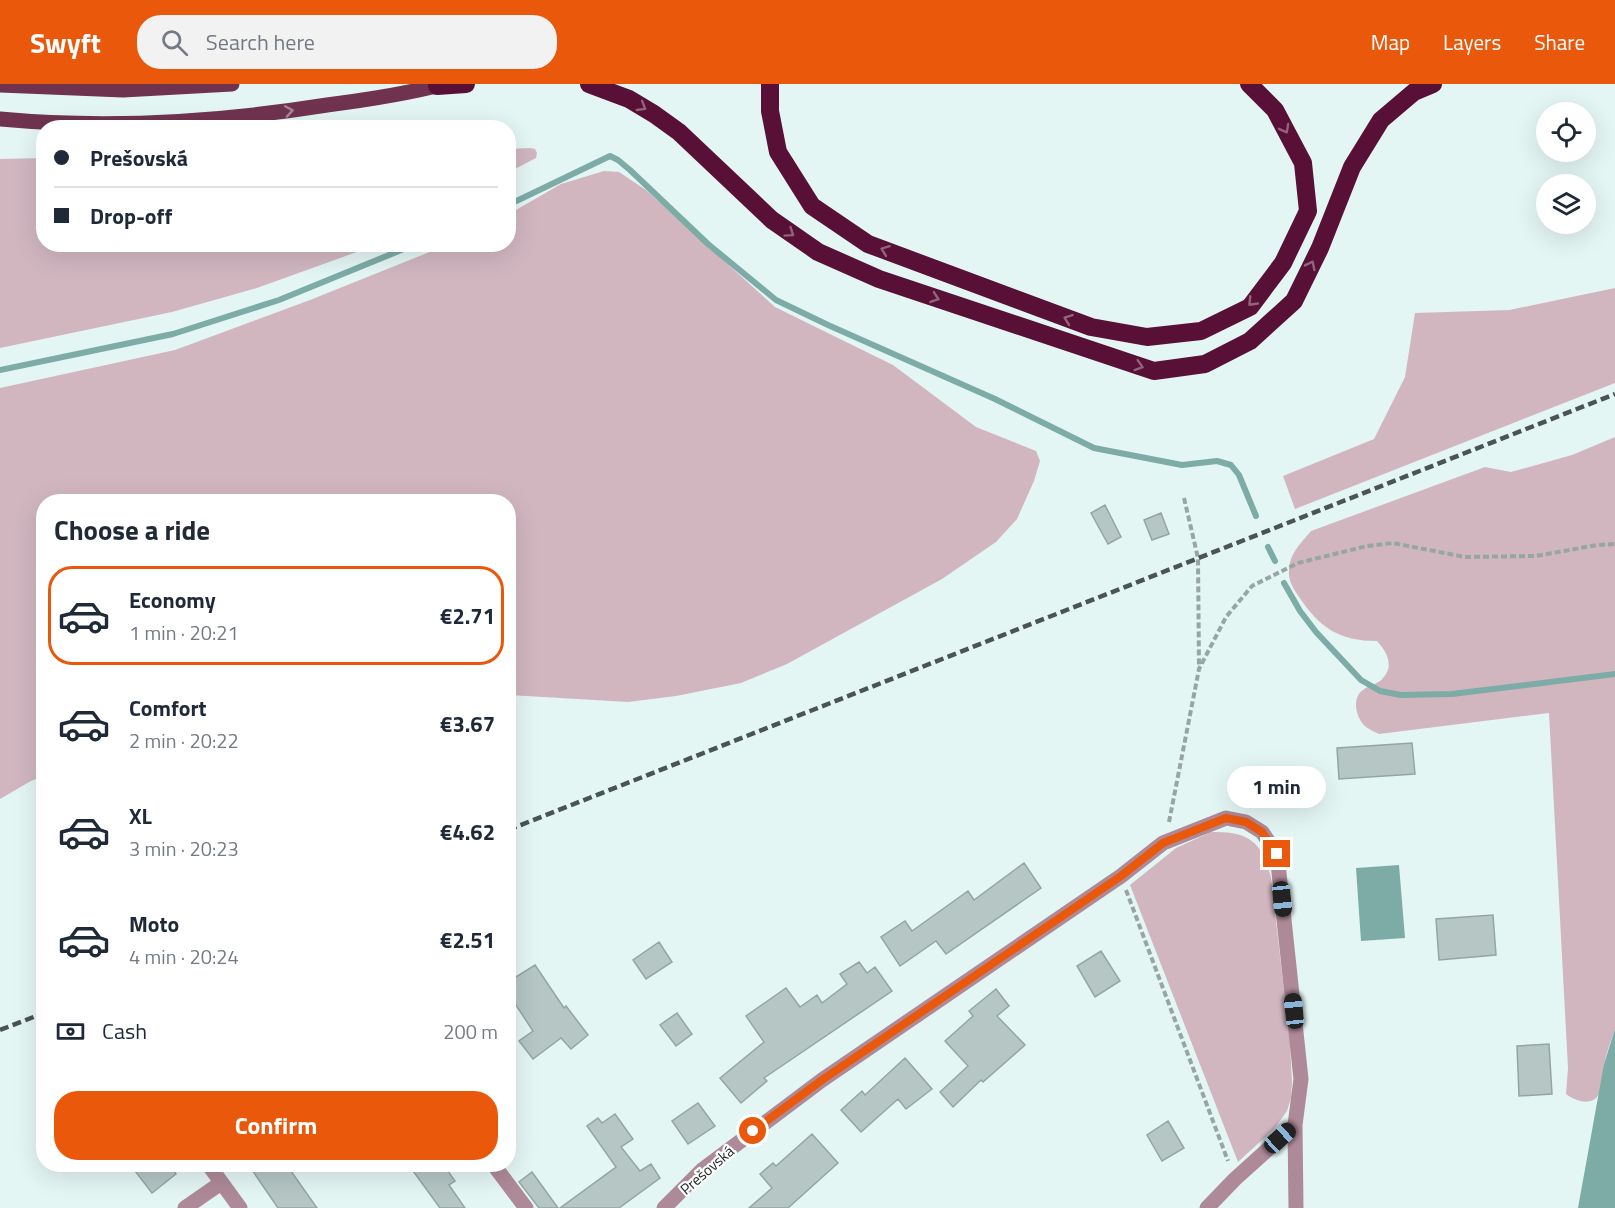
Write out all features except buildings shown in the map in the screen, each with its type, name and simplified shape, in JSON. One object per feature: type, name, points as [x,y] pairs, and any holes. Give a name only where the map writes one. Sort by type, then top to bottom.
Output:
[{"type":"highway","points":[[440,85],[466,84]]},
{"type":"highway","points":[[589,84],[629,99],[679,132],[772,220],[818,252],[879,279],[1154,371],[1205,364],[1250,341],[1293,301],[1320,248],[1352,167],[1381,120],[1414,92],[1433,84]]},
{"type":"highway","points":[[770,84],[770,111],[778,152],[812,206],[868,244],[1091,327],[1147,337],[1201,331],[1250,308],[1283,263],[1308,211],[1303,163],[1275,110],[1249,84]]},
{"type":"main road","points":[[0,84],[123,90],[232,84]]},
{"type":"main road","points":[[200,120],[274,113],[440,85]]},
{"type":"main road","points":[[0,119],[36,122]]},
{"type":"street","name":"Prešovská","points":[[664,1208],[702,1170],[822,1080],[1121,876],[1163,843],[1226,818],[1246,822],[1262,832],[1277,854],[1301,1079],[1295,1125],[1296,1208]]},
{"type":"street","points":[[1206,1208],[1295,1125]]},
{"type":"street","points":[[213,1172],[240,1208]]},
{"type":"street","points":[[499,1172],[526,1208]]},
{"type":"street","points":[[185,1208],[221,1183]]},
{"type":"path","points":[[1163,843],[1174,801],[1198,669],[1198,558],[1184,498]]},
{"type":"path","points":[[1198,669],[1226,617],[1252,586],[1298,563],[1366,546],[1393,543],[1465,557],[1536,556],[1615,544]]},
{"type":"path","points":[[1121,876],[1235,1179]]},
{"type":"shaded area","points":[[516,149],[535,149],[536,158],[516,168]]},
{"type":"shaded area","points":[[36,158],[36,252],[357,252],[257,288],[172,312],[0,348],[0,159]]},
{"type":"shaded area","points":[[604,171],[619,172],[646,190],[775,307],[893,365],[976,427],[1036,451],[1040,461],[1017,519],[996,542],[942,579],[787,664],[741,683],[676,696],[628,702],[516,695],[516,494],[36,494],[36,779],[0,799],[0,388],[175,350],[310,300],[430,252],[516,252],[516,210],[561,184]]},
{"type":"shaded area","points":[[1615,288],[1615,383],[1295,509],[1283,476],[1374,439],[1405,377],[1415,313],[1509,310]]},
{"type":"shaded area","points":[[1615,437],[1615,1029],[1605,1060],[1599,1094],[1588,1102],[1583,1102],[1566,1094],[1568,1068],[1549,713],[1379,734],[1371,730],[1357,714],[1356,703],[1363,690],[1379,682],[1387,673],[1389,663],[1386,654],[1377,641],[1341,635],[1323,625],[1297,594],[1290,582],[1289,571],[1293,554],[1311,531],[1485,467],[1511,472],[1572,455]]},
{"type":"shaded area","points":[[1211,832],[1244,836],[1258,847],[1267,865],[1271,877],[1290,1043],[1292,1081],[1291,1098],[1287,1111],[1274,1129],[1238,1162],[1130,885],[1176,848]]},
{"type":"water","points":[[1399,865],[1405,938],[1361,941],[1356,868]]},
{"type":"water","points":[[1615,1029],[1615,1208],[1578,1208],[1604,1064]]},
{"type":"waterway","points":[[516,201],[610,156],[630,170],[708,244],[776,300],[995,399],[1094,448],[1182,465],[1217,461],[1231,465],[1239,475],[1256,516]]},
{"type":"waterway","points":[[0,370],[173,334],[279,300],[396,252]]},
{"type":"waterway","points":[[1268,547],[1275,561]]},
{"type":"waterway","points":[[1284,583],[1300,611],[1316,632],[1361,680],[1380,691],[1401,695],[1452,694],[1615,674]]},
{"type":"railway","points":[[516,827],[1615,394]]},
{"type":"railway","points":[[0,1030],[36,1016]]},
{"type":"route","points":[[753,1131],[822,1080],[1121,876],[1163,843],[1226,818],[1246,822],[1262,832],[1277,854]]}]
